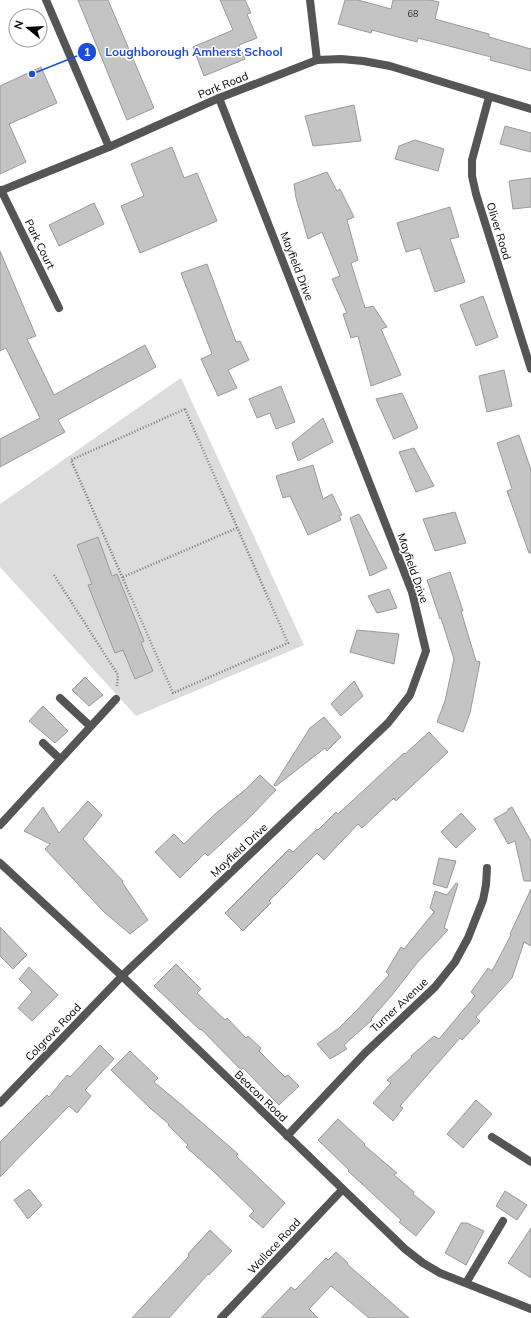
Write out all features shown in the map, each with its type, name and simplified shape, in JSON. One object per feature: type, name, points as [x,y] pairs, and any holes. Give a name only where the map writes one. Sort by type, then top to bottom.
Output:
[{"type":"street","points":[[46,0],[110,147]]},
{"type":"street","points":[[310,0],[316,60]]},
{"type":"street","name":"Park Road","points":[[1,190],[110,147],[219,98],[316,60],[341,58],[363,60],[390,66],[531,110]]},
{"type":"street","name":"Oliver Road","points":[[489,97],[472,160],[472,176],[531,369]]},
{"type":"street","name":"Mayfield Drive","points":[[122,976],[388,723],[410,695],[426,651],[412,592],[219,98]]},
{"type":"street","name":"Park Court","points":[[1,190],[59,308]]},
{"type":"street","points":[[60,698],[90,726]]},
{"type":"street","points":[[0,826],[116,699]]},
{"type":"street","points":[[43,743],[60,759]]},
{"type":"street","name":"Beacon Road","points":[[0,863],[122,976],[342,1190],[405,1249],[423,1263],[440,1273],[531,1309]]},
{"type":"street","name":"Turner Avenue","points":[[287,1136],[365,1053],[435,987],[455,962],[468,938],[483,900],[486,885],[486,868]]},
{"type":"street","name":"Colgrove Road","points":[[0,1103],[122,976]]},
{"type":"street","points":[[492,1137],[531,1162]]},
{"type":"street","name":"Wallace Road","points":[[221,1318],[342,1190]]},
{"type":"street","points":[[466,1283],[503,1221]]},
{"type":"path","points":[[185,409],[237,528],[288,643],[173,693],[71,460],[185,409]]},
{"type":"path","points":[[123,577],[237,528]]},
{"type":"path","points":[[54,575],[118,675],[116,699]]},
{"type":"shaded area","points":[[181,378],[304,645],[136,716],[0,567],[0,504]]},
{"type":"building","points":[[78,0],[108,0],[154,108],[127,120]]},
{"type":"building","points":[[220,0],[245,0],[251,13],[247,14],[257,38],[239,45],[245,59],[204,76],[193,47],[233,30]]},
{"type":"building","points":[[345,0],[358,0],[391,9],[393,0],[430,0],[439,2],[435,19],[489,34],[489,37],[531,49],[531,71],[490,60],[491,57],[418,38],[417,42],[372,30],[371,33],[338,24]]},
{"type":"building","points":[[41,67],[57,103],[9,124],[26,162],[0,174],[0,86]]},
{"type":"building","points":[[354,105],[361,141],[313,146],[305,116]]},
{"type":"building","points":[[505,126],[531,133],[531,152],[500,144]]},
{"type":"building","points":[[415,140],[444,149],[438,171],[395,159],[399,146]]},
{"type":"building","points":[[172,147],[184,178],[197,173],[217,221],[140,253],[121,206],[144,196],[131,164]]},
{"type":"building","points":[[327,172],[337,191],[340,189],[354,217],[347,220],[358,260],[351,263],[365,308],[373,306],[387,327],[381,329],[401,375],[371,386],[358,336],[351,338],[343,314],[347,313],[332,279],[340,276],[322,232],[308,239],[296,198],[294,184]]},
{"type":"building","points":[[531,178],[531,207],[513,209],[509,181]]},
{"type":"building","points":[[94,203],[104,224],[59,246],[49,225]]},
{"type":"building","points":[[450,207],[459,237],[450,239],[465,282],[435,292],[420,248],[406,252],[397,223]]},
{"type":"building","points":[[0,251],[36,336],[27,339],[54,395],[145,345],[156,367],[58,420],[65,432],[0,467],[0,439],[40,418],[6,348],[0,351]]},
{"type":"building","points":[[207,264],[236,342],[240,341],[249,360],[228,370],[237,388],[218,396],[201,359],[212,354],[181,273]]},
{"type":"building","points":[[483,296],[498,337],[476,346],[460,305]]},
{"type":"building","points":[[504,370],[512,406],[487,412],[479,376]]},
{"type":"building","points":[[281,386],[295,422],[276,429],[270,413],[257,418],[249,399]]},
{"type":"building","points":[[402,393],[418,428],[394,439],[376,399]]},
{"type":"building","points":[[323,418],[333,442],[298,461],[292,443]]},
{"type":"building","points":[[519,435],[531,470],[531,553],[529,553],[507,491],[512,489],[497,443]]},
{"type":"building","points":[[414,448],[434,486],[416,492],[399,452]]},
{"type":"building","points":[[313,465],[323,499],[332,494],[342,515],[339,516],[341,520],[308,535],[290,496],[283,498],[276,476]]},
{"type":"building","points":[[455,512],[466,543],[435,551],[423,519]]},
{"type":"building","points":[[359,514],[387,568],[370,576],[350,518]]},
{"type":"building","points":[[98,537],[112,576],[117,574],[144,641],[141,643],[153,671],[135,679],[123,650],[115,653],[88,585],[92,584],[77,545]]},
{"type":"building","points":[[450,572],[463,611],[461,611],[476,661],[480,662],[470,713],[463,732],[437,722],[445,701],[454,659],[427,580]]},
{"type":"building","points":[[389,589],[397,608],[377,613],[368,596]]},
{"type":"building","points":[[357,630],[399,634],[394,664],[350,652]]},
{"type":"building","points":[[85,677],[103,695],[89,706],[72,690]]},
{"type":"building","points":[[354,681],[363,696],[341,716],[331,704]]},
{"type":"building","points":[[43,706],[68,731],[55,743],[29,721]]},
{"type":"building","points":[[324,717],[341,737],[327,751],[325,748],[276,786],[274,785],[310,728]]},
{"type":"building","points":[[429,732],[448,752],[396,801],[394,798],[362,828],[358,824],[324,860],[317,853],[269,901],[271,903],[243,931],[225,913],[289,849],[293,852],[336,812],[338,814]]},
{"type":"building","points":[[260,775],[276,790],[248,819],[208,856],[205,853],[180,878],[155,852],[174,834],[184,844],[215,814],[246,789]]},
{"type":"building","points":[[88,801],[102,815],[83,839],[123,881],[122,882],[148,920],[130,934],[104,912],[45,849],[50,844],[24,831],[43,807],[59,833]]},
{"type":"building","points":[[512,807],[531,841],[531,881],[524,881],[515,841],[508,844],[494,819]]},
{"type":"building","points":[[461,813],[476,829],[456,848],[441,832]]},
{"type":"building","points":[[439,858],[456,861],[447,888],[433,884]]},
{"type":"building","points":[[456,883],[458,884],[444,928],[448,930],[417,963],[371,1019],[372,1020],[344,1045],[347,1049],[330,1059],[317,1044],[339,1028],[389,975],[386,972],[401,947],[404,949],[434,912],[430,908],[435,891],[447,895]]},
{"type":"building","points":[[531,889],[531,946],[524,942],[512,978],[476,1017],[480,1021],[462,1040],[460,1038],[400,1106],[403,1108],[393,1121],[373,1103],[391,1083],[387,1080],[434,1036],[439,1039],[475,996],[471,992],[488,968],[492,971],[511,935],[510,934]]},
{"type":"building","points":[[0,927],[27,955],[13,969],[0,956]]},
{"type":"building","points":[[176,964],[201,989],[197,993],[225,1020],[227,1018],[246,1038],[248,1036],[261,1048],[259,1051],[285,1077],[288,1075],[299,1086],[279,1105],[243,1068],[241,1070],[201,1029],[200,1030],[154,986]]},
{"type":"building","points":[[29,967],[58,995],[32,1021],[18,1008],[32,992],[19,979]]},
{"type":"building","points":[[100,1045],[114,1059],[85,1090],[91,1096],[77,1113],[69,1106],[0,1177],[0,1142],[47,1095],[49,1097],[67,1075],[70,1077]]},
{"type":"building","points":[[130,1051],[158,1078],[154,1082],[238,1154],[236,1156],[285,1203],[263,1228],[249,1216],[254,1211],[186,1147],[188,1145],[168,1125],[169,1124],[151,1109],[111,1070]]},
{"type":"building","points":[[476,1100],[492,1114],[463,1148],[447,1134]]},
{"type":"building","points":[[338,1119],[365,1144],[364,1145],[397,1173],[394,1175],[414,1192],[413,1194],[435,1212],[416,1236],[399,1222],[401,1220],[348,1171],[349,1170],[318,1140]]},
{"type":"building","points":[[29,1189],[42,1205],[28,1219],[14,1200]]},
{"type":"building","points":[[505,1191],[527,1205],[517,1220],[496,1206]]},
{"type":"building","points":[[461,1223],[467,1223],[484,1231],[466,1265],[445,1253]]},
{"type":"building","points":[[531,1228],[531,1278],[508,1263]]},
{"type":"building","points":[[210,1230],[232,1251],[209,1275],[208,1274],[169,1318],[132,1318],[189,1256],[188,1254]]},
{"type":"building","points":[[336,1252],[348,1263],[347,1264],[409,1318],[369,1318],[331,1286],[309,1309],[318,1318],[261,1318],[291,1287],[295,1290],[326,1258],[328,1260]]},
{"type":"place","name":"Loughborough Amherst School","points":[[32,74]]}]
